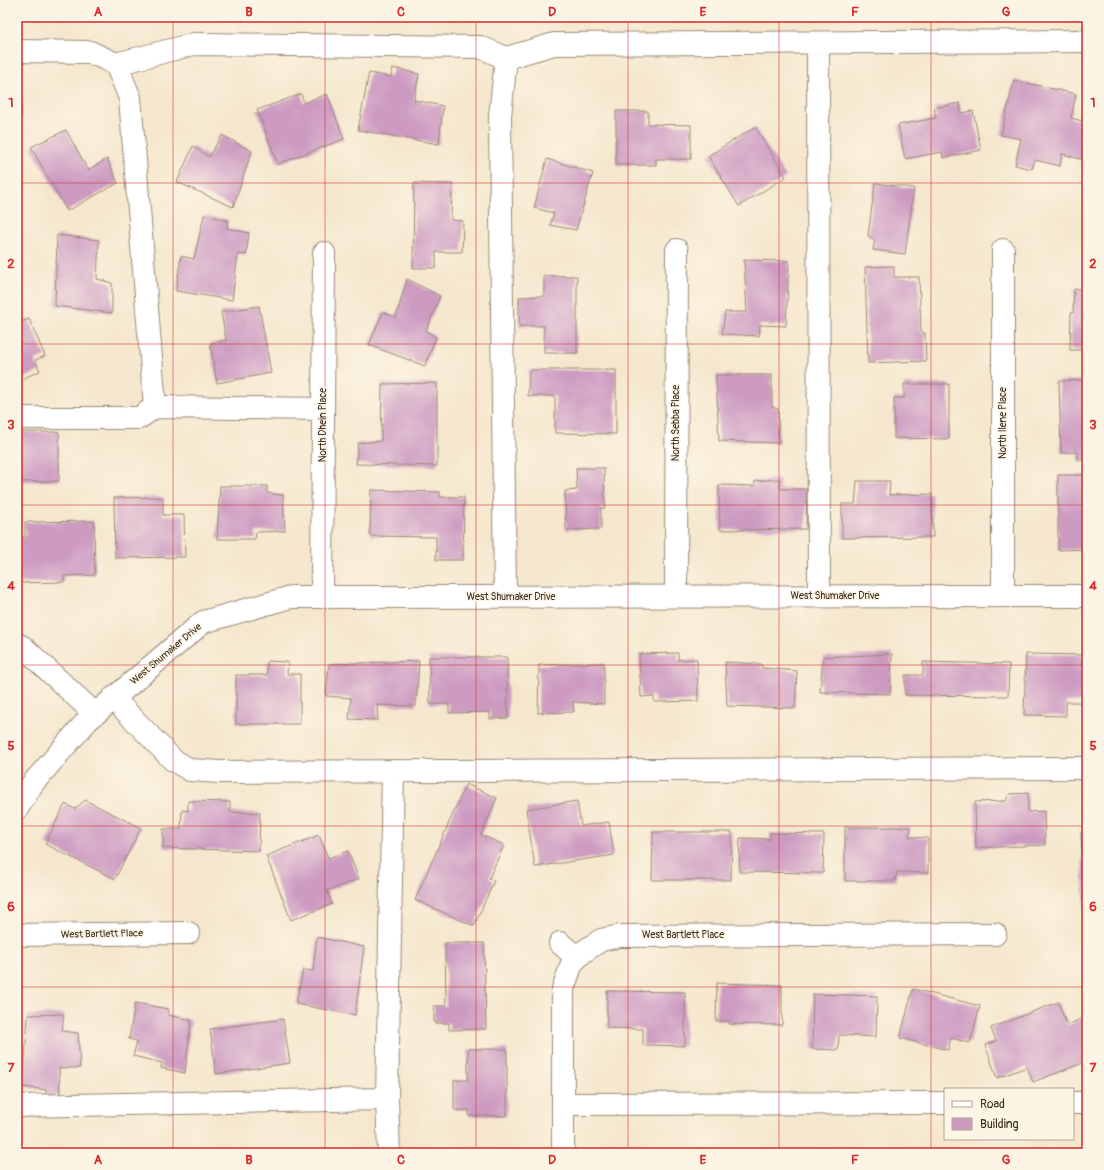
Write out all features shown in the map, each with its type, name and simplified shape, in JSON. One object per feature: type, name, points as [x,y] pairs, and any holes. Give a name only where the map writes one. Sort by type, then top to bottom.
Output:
[{"type":"street","points":[[17,51],[90,52],[116,64],[194,44],[480,47],[506,58],[554,44],[1087,41]]},
{"type":"street","points":[[818,43],[819,596]]},
{"type":"street","points":[[505,597],[500,116],[506,58]]},
{"type":"street","points":[[116,64],[130,98],[155,407]]},
{"type":"street","name":"North Sebba Place","points":[[676,596],[677,250]]},
{"type":"street","name":"North Ilene Place","points":[[1003,250],[1003,596]]},
{"type":"street","name":"North Dhein Place","points":[[322,597],[324,253]]},
{"type":"street","points":[[17,418],[139,418],[155,407],[323,409]]},
{"type":"street","name":"West Shumaker Drive","points":[[17,809],[33,783],[87,721],[203,622],[291,597],[1087,596]]},
{"type":"street","points":[[17,644],[23,647],[95,714]]},
{"type":"street","points":[[113,698],[173,760],[190,770],[220,772],[393,772],[1087,768]]},
{"type":"street","points":[[389,1153],[387,1099],[393,772]]},
{"type":"street","name":"West Bartlett Place","points":[[17,935],[188,933]]},
{"type":"street","name":"West Bartlett Place","points":[[563,1153],[563,989],[572,963],[583,952],[600,940],[620,936],[995,934]]},
{"type":"street","points":[[560,943],[577,958]]},
{"type":"street","points":[[17,1106],[387,1099]]},
{"type":"street","points":[[563,1104],[944,1103]]},
{"type":"street","points":[[1074,1103],[1087,1103]]},
{"type":"building","points":[[809,17],[838,17],[838,19],[809,20]]},
{"type":"building","points":[[393,68],[419,74],[414,100],[443,106],[439,144],[358,130],[369,73],[391,77]]},
{"type":"building","points":[[1014,80],[1076,94],[1071,118],[1087,122],[1087,161],[1062,154],[1060,166],[1035,160],[1032,169],[1015,165],[1021,139],[1001,135]]},
{"type":"building","points":[[301,94],[304,103],[327,94],[344,139],[278,164],[257,110]]},
{"type":"building","points":[[17,95],[22,95],[20,139],[17,138]]},
{"type":"building","points":[[960,103],[961,113],[973,111],[981,150],[943,158],[942,152],[905,159],[898,125],[936,118],[934,108]]},
{"type":"building","points":[[616,111],[648,111],[648,124],[691,125],[691,159],[656,159],[656,165],[616,165]]},
{"type":"building","points":[[755,127],[786,177],[739,206],[708,156]]},
{"type":"building","points":[[66,130],[88,170],[107,159],[118,183],[67,211],[31,147]]},
{"type":"building","points":[[222,135],[252,151],[233,207],[177,182],[193,146],[209,157]]},
{"type":"building","points":[[547,159],[593,173],[576,230],[550,225],[554,213],[534,208]]},
{"type":"building","points":[[414,183],[452,184],[451,220],[463,221],[462,252],[436,252],[436,268],[413,268]]},
{"type":"building","points":[[875,183],[914,188],[905,254],[873,250],[875,240],[868,236]]},
{"type":"building","points":[[204,215],[228,220],[227,228],[249,233],[246,255],[238,254],[232,300],[176,291],[181,256],[194,259]]},
{"type":"building","points":[[57,235],[99,240],[97,279],[112,283],[112,313],[55,306]]},
{"type":"building","points":[[744,260],[789,261],[786,326],[760,325],[759,336],[722,334],[725,312],[747,312]]},
{"type":"building","points":[[894,266],[894,277],[919,277],[921,333],[925,333],[926,361],[868,363],[865,267]]},
{"type":"building","points":[[544,276],[577,276],[577,353],[544,353],[544,326],[519,326],[519,297],[544,296]]},
{"type":"building","points":[[407,279],[440,296],[426,331],[436,337],[425,366],[369,345],[383,312],[396,317]]},
{"type":"building","points":[[1074,289],[1087,289],[1087,350],[1070,350],[1071,313],[1073,313]]},
{"type":"building","points":[[259,306],[271,373],[217,383],[210,344],[226,340],[221,312]]},
{"type":"building","points":[[29,319],[45,356],[35,360],[40,371],[17,381],[17,324]]},
{"type":"building","points":[[529,370],[616,370],[616,434],[555,433],[555,396],[528,396]]},
{"type":"building","points":[[716,375],[772,375],[772,407],[778,409],[779,443],[719,441]]},
{"type":"building","points":[[1087,380],[1087,460],[1078,460],[1078,452],[1061,453],[1059,381]]},
{"type":"building","points":[[437,383],[437,466],[356,464],[358,443],[381,441],[382,384]]},
{"type":"building","points":[[904,384],[949,384],[949,439],[894,438],[894,398],[904,398]]},
{"type":"building","points":[[17,432],[59,432],[59,481],[17,482]]},
{"type":"building","points":[[576,468],[604,468],[605,508],[601,508],[601,529],[566,530],[565,491],[577,490]]},
{"type":"building","points":[[1058,475],[1087,475],[1087,549],[1058,550]]},
{"type":"building","points":[[780,479],[780,489],[807,489],[806,529],[720,530],[719,485],[755,486],[755,481]]},
{"type":"building","points":[[857,481],[890,481],[889,495],[932,494],[933,537],[842,538],[842,504],[855,504]]},
{"type":"building","points":[[220,486],[267,486],[267,493],[283,495],[285,531],[256,532],[255,539],[217,539]]},
{"type":"building","points":[[371,490],[440,492],[440,497],[464,497],[463,560],[436,560],[436,537],[370,536]]},
{"type":"building","points":[[163,497],[163,515],[184,515],[185,557],[115,558],[114,498]]},
{"type":"building","points":[[94,521],[95,575],[64,576],[64,582],[17,583],[17,537],[25,537],[25,522]]},
{"type":"building","points":[[678,653],[678,660],[697,659],[698,701],[654,702],[654,696],[641,697],[639,654]]},
{"type":"building","points":[[892,654],[890,694],[820,692],[823,657]]},
{"type":"building","points":[[1026,654],[1087,655],[1087,702],[1066,702],[1066,716],[1024,715]]},
{"type":"building","points":[[429,657],[507,657],[508,718],[490,719],[490,712],[449,713],[449,704],[430,704]]},
{"type":"building","points":[[267,661],[288,662],[287,674],[300,674],[300,724],[236,724],[236,675],[267,675]]},
{"type":"building","points":[[419,661],[416,706],[377,705],[378,720],[349,719],[351,698],[326,696],[329,664]]},
{"type":"building","points":[[725,662],[761,664],[762,668],[797,671],[795,708],[727,706]]},
{"type":"building","points":[[923,662],[1009,664],[1008,696],[905,695],[905,675],[923,675]]},
{"type":"building","points":[[604,663],[604,704],[573,702],[574,712],[538,713],[539,665]]},
{"type":"building","points":[[466,784],[497,798],[481,835],[504,845],[489,878],[494,881],[474,926],[415,900]]},
{"type":"building","points":[[1028,793],[1028,812],[1044,811],[1045,845],[976,848],[975,802],[1006,801],[1009,794]]},
{"type":"building","points":[[85,800],[141,828],[115,879],[45,844],[65,804],[75,809]]},
{"type":"building","points":[[188,801],[230,802],[230,812],[260,813],[259,851],[163,848],[163,829],[181,829],[182,810],[188,811]]},
{"type":"building","points":[[577,801],[581,826],[609,822],[614,855],[535,867],[526,809]]},
{"type":"building","points":[[845,827],[911,827],[909,837],[928,838],[928,873],[897,872],[895,881],[845,881]]},
{"type":"building","points":[[653,832],[732,832],[731,880],[652,880]]},
{"type":"building","points":[[1081,832],[1087,832],[1087,918],[1085,918]]},
{"type":"building","points":[[770,833],[824,834],[823,873],[739,872],[740,838],[770,839]]},
{"type":"building","points":[[319,835],[328,858],[348,851],[359,879],[327,891],[332,904],[291,920],[266,856]]},
{"type":"building","points":[[317,937],[364,947],[355,1015],[296,1004],[303,970],[313,971]]},
{"type":"building","points":[[445,943],[484,943],[486,1029],[449,1030],[449,1023],[434,1023],[434,1006],[446,1006]]},
{"type":"building","points":[[717,983],[782,985],[782,1025],[729,1024],[730,1021],[716,1021]]},
{"type":"building","points":[[913,989],[980,1006],[970,1043],[951,1038],[948,1050],[900,1038]]},
{"type":"building","points":[[607,991],[685,992],[685,1046],[643,1045],[643,1029],[607,1028]]},
{"type":"building","points":[[813,994],[877,996],[876,1037],[839,1035],[838,1050],[812,1049]]},
{"type":"building","points":[[1058,1002],[1067,1025],[1083,1018],[1087,1022],[1087,1059],[1083,1063],[1033,1082],[1027,1067],[997,1078],[985,1045],[996,1041],[991,1028]]},
{"type":"building","points":[[135,1003],[168,1009],[168,1015],[191,1020],[185,1073],[161,1068],[162,1063],[133,1056],[137,1041],[129,1039]]},
{"type":"building","points":[[64,1014],[62,1031],[78,1033],[80,1068],[59,1068],[60,1095],[46,1097],[46,1090],[23,1087],[28,1015]]},
{"type":"building","points":[[283,1019],[290,1063],[216,1074],[210,1029]]},
{"type":"building","points":[[468,1049],[507,1049],[507,1116],[469,1116],[469,1110],[454,1110],[454,1080],[468,1080]]}]
